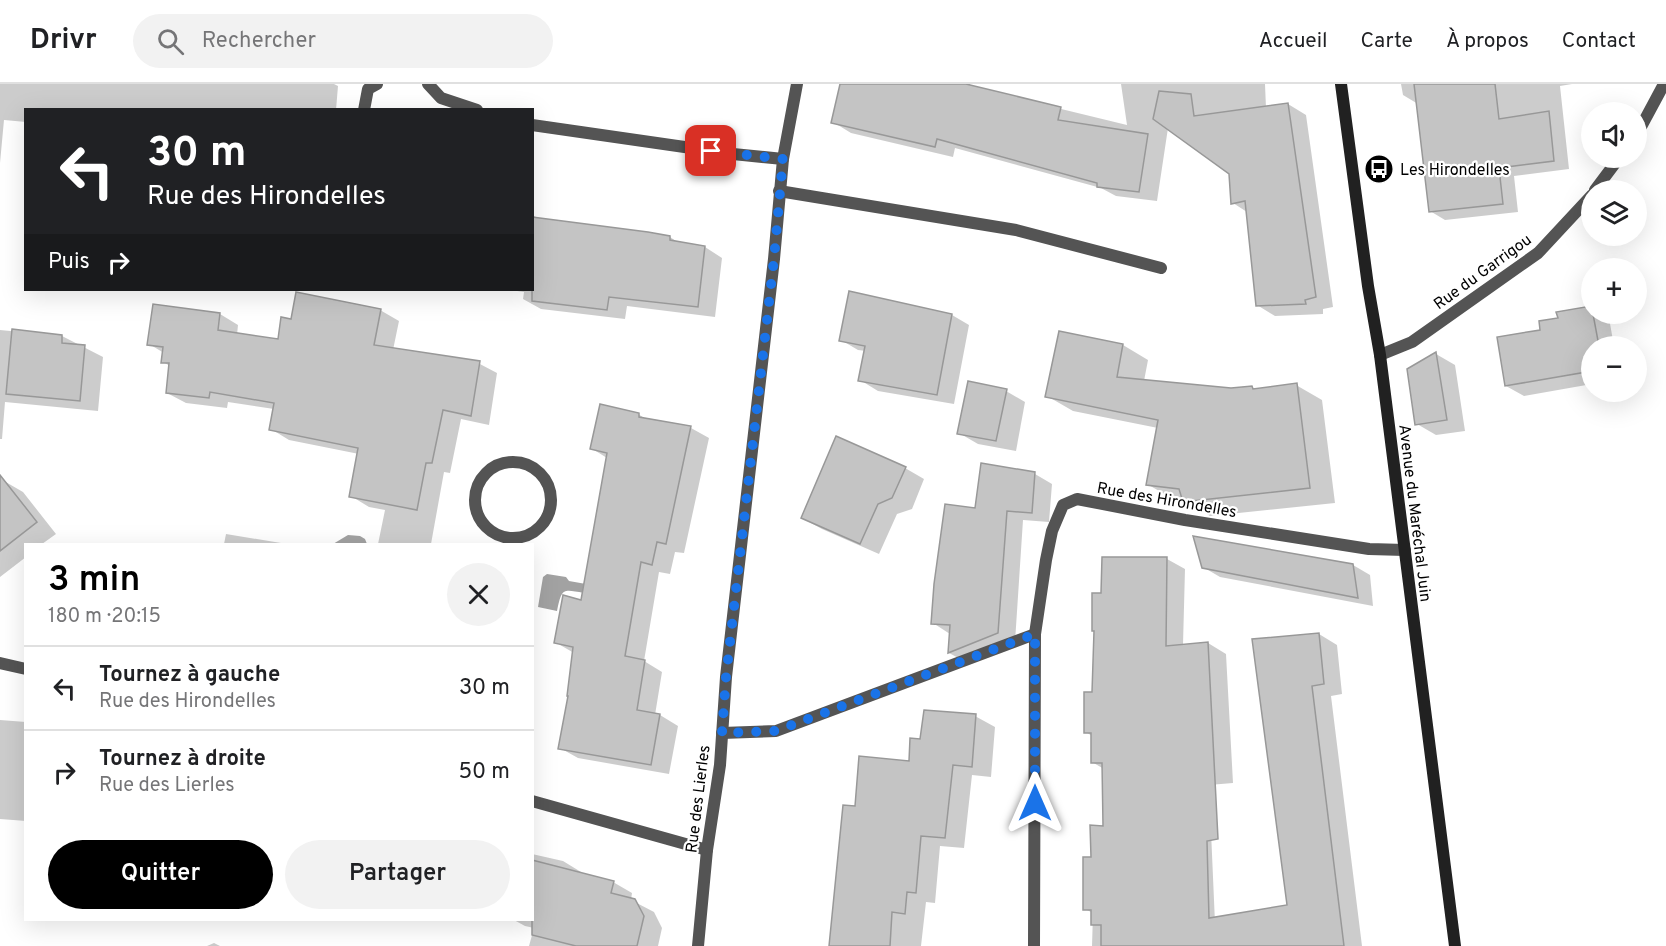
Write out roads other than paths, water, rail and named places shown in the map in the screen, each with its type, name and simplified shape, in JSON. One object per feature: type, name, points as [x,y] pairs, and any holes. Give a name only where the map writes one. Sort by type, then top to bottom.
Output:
[{"type":"main road","name":"Avenue du Maréchal Juin","points":[[1341,84],[1368,286],[1380,355],[1455,946]]},
{"type":"street","points":[[364,108],[368,89],[377,84]]},
{"type":"street","points":[[428,84],[441,98],[471,108]]},
{"type":"street","name":"Rue des Lierles","points":[[698,946],[707,850],[720,765],[726,677],[774,259],[779,191],[797,84]]},
{"type":"street","points":[[1647,116],[1664,84]]},
{"type":"street","points":[[534,125],[783,159]]},
{"type":"street","points":[[779,191],[1016,230],[1161,268]]},
{"type":"street","name":"Rue du Garrigou","points":[[1380,355],[1412,342],[1538,253],[1581,207]]},
{"type":"street","points":[[515,462],[530,465],[541,474],[549,487],[552,501],[548,516],[539,528],[511,541],[485,525],[478,513],[476,498],[479,484],[488,471],[501,464],[515,462]]},
{"type":"street","name":"Rue des Hirondelles","points":[[1034,946],[1035,634],[1052,531],[1062,506],[1077,500],[1185,520],[1369,549],[1405,550]]},
{"type":"street","points":[[722,733],[776,731],[1035,634]]},
{"type":"street","points":[[0,663],[24,669]]},
{"type":"street","points":[[534,802],[707,850]]},
{"type":"place","name":"Les Hirondelles","points":[[1379,169]]}]
